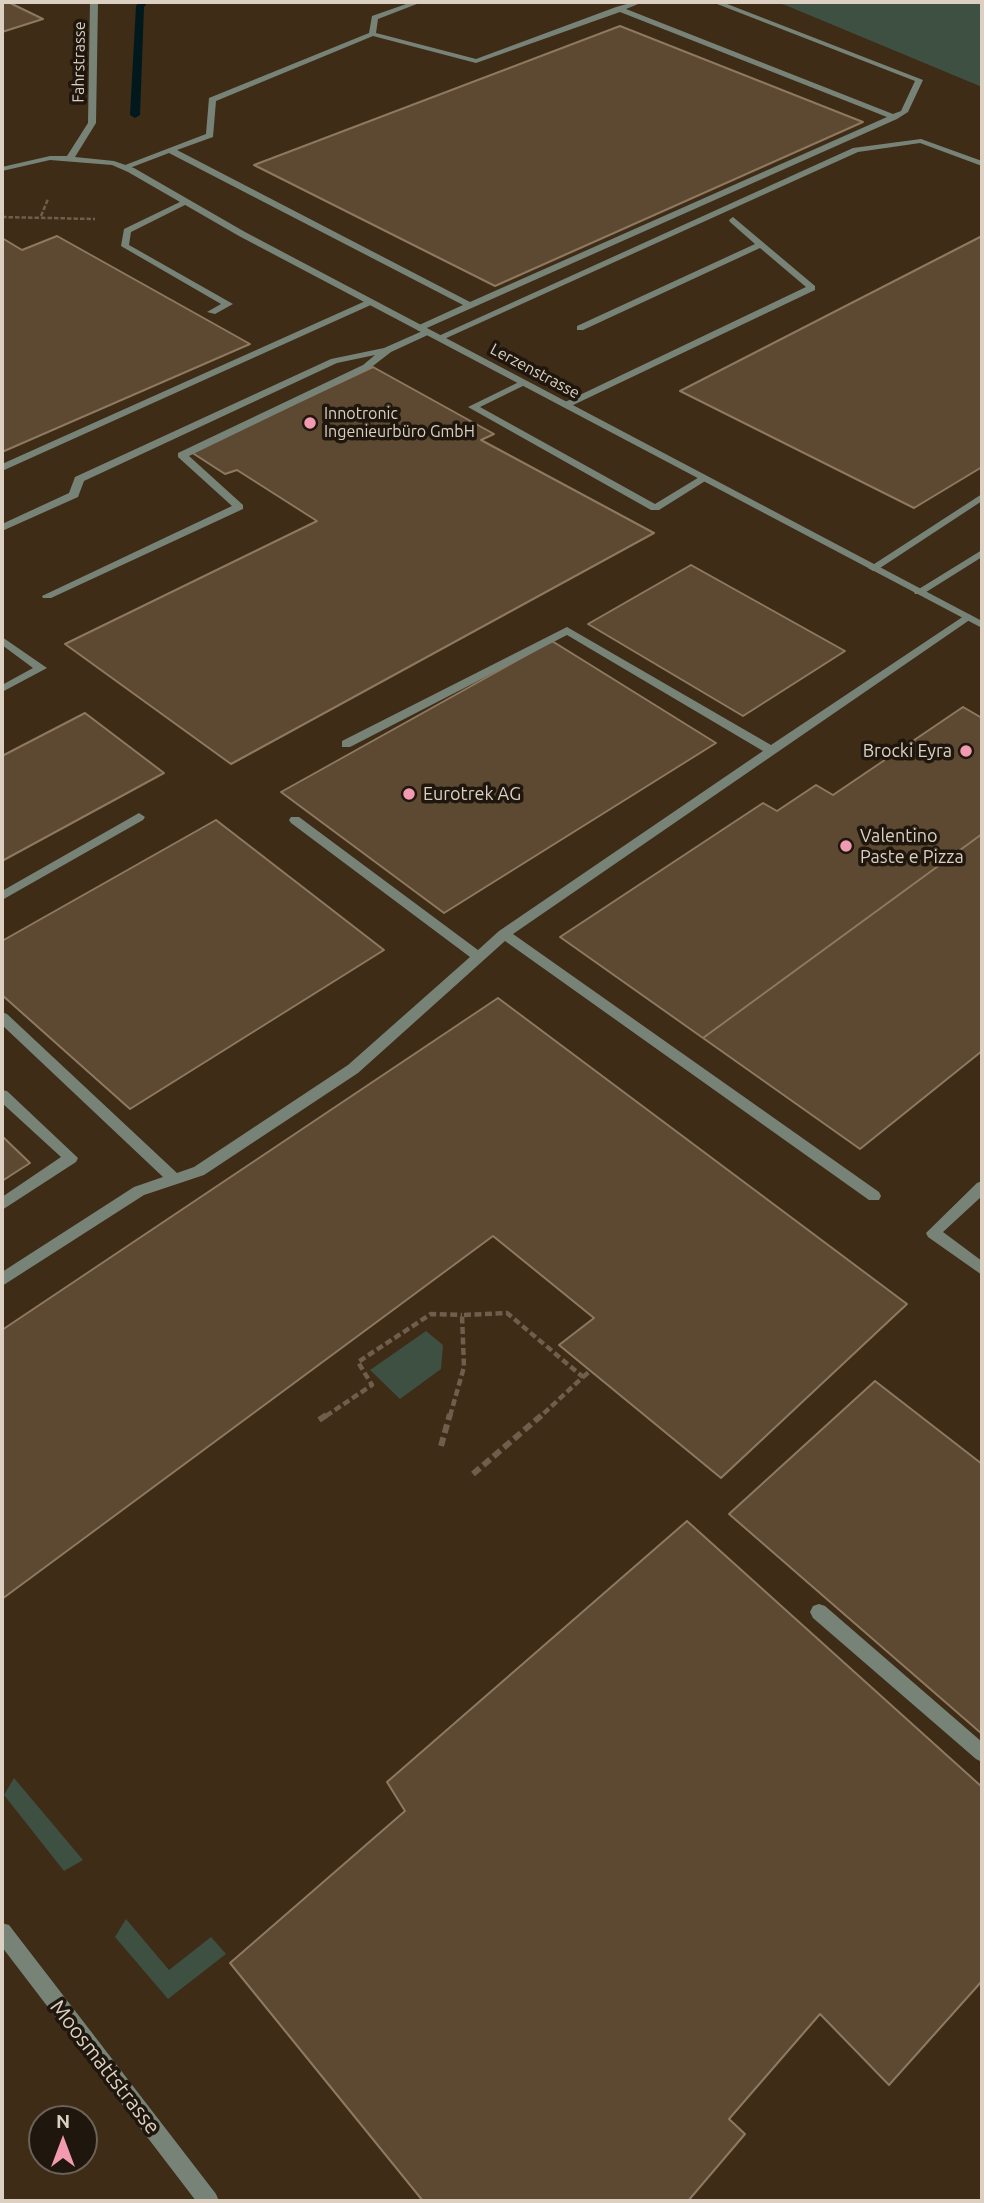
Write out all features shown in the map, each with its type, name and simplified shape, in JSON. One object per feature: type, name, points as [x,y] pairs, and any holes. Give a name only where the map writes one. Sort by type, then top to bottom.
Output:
[{"type":"street","name":"Fahrstrasse","points":[[69,159],[92,124],[94,2]]},
{"type":"street","points":[[372,34],[375,18],[418,2]]},
{"type":"street","points":[[124,167],[210,135],[212,100],[372,34],[476,61],[640,2]]},
{"type":"street","points":[[47,596],[239,507],[182,456],[366,367],[388,350],[471,306],[904,112],[919,80],[716,2]]},
{"type":"street","points":[[619,9],[894,117]]},
{"type":"street","points":[[439,338],[856,150],[920,141],[982,164]]},
{"type":"street","points":[[170,150],[471,306]]},
{"type":"street","name":"Lerzenstrasse","points":[[2,169],[30,161],[69,159],[124,167],[370,302],[982,625]]},
{"type":"street","points":[[187,202],[127,231],[125,246],[228,304],[212,313]]},
{"type":"street","points":[[566,405],[812,288],[733,220]]},
{"type":"street","points":[[580,328],[762,244]]},
{"type":"street","points":[[2,468],[370,302]]},
{"type":"street","points":[[2,528],[74,495],[79,479],[322,366],[388,350]]},
{"type":"street","points":[[524,383],[473,407],[655,508],[705,478]]},
{"type":"street","points":[[873,568],[982,496]]},
{"type":"street","points":[[919,592],[982,553]]},
{"type":"street","points":[[2,1280],[138,1191],[200,1171],[353,1069],[504,934],[967,617]]},
{"type":"street","points":[[346,744],[567,630],[772,751]]},
{"type":"street","points":[[2,640],[41,668],[2,689]]},
{"type":"street","points":[[2,895],[139,817]]},
{"type":"street","points":[[295,820],[479,957]]},
{"type":"street","points":[[504,934],[874,1196]]},
{"type":"street","points":[[2,1017],[174,1179]]},
{"type":"street","points":[[2,1095],[71,1158],[2,1204]]},
{"type":"street","points":[[982,1187],[933,1233],[982,1269]]},
{"type":"street","points":[[819,1612],[982,1753]]},
{"type":"street","name":"Moosmattstrasse","points":[[2,1932],[209,2201]]},
{"type":"path","points":[[41,216],[48,199]]},
{"type":"path","points":[[319,1420],[372,1385],[358,1362],[431,1314],[507,1313],[583,1377]]},
{"type":"path","points":[[440,1446],[464,1367],[462,1315]]},
{"type":"path","points":[[473,1474],[590,1371]]},
{"type":"green space","points":[[773,2],[982,2],[982,87],[785,5]]},
{"type":"green space","points":[[426,1331],[443,1345],[441,1369],[400,1399],[370,1370]]},
{"type":"green space","points":[[14,1778],[83,1860],[64,1871],[4,1795]]},
{"type":"green space","points":[[126,1919],[169,1970],[211,1937],[226,1954],[168,1999],[115,1937]]},
{"type":"building","points":[[2,2],[8,2],[43,19],[2,32]]},
{"type":"building","points":[[620,26],[863,122],[495,286],[254,165]]},
{"type":"building","points":[[57,236],[250,344],[2,452],[2,238],[22,250]]},
{"type":"building","points":[[982,236],[982,467],[914,508],[680,391]]},
{"type":"building","points":[[373,367],[494,434],[481,440],[654,533],[231,764],[65,644],[317,521],[237,470],[225,474],[191,452]]},
{"type":"building","points":[[691,565],[845,651],[743,716],[588,624]]},
{"type":"building","points":[[552,641],[716,743],[444,913],[281,792]]},
{"type":"building","points":[[963,707],[982,718],[982,834],[703,1038],[560,937],[763,803],[777,811],[816,785],[833,795]]},
{"type":"building","points":[[85,713],[164,773],[2,861],[2,756]]},
{"type":"building","points":[[216,820],[384,950],[130,1109],[2,995],[2,941]]},
{"type":"building","points":[[982,834],[982,1051],[860,1149],[703,1038]]},
{"type":"building","points":[[498,998],[907,1304],[721,1478],[559,1345],[594,1318],[493,1236],[2,1599],[2,1330]]},
{"type":"building","points":[[2,1136],[30,1163],[2,1181]]},
{"type":"building","points":[[875,1381],[982,1464],[982,1734],[729,1514]]},
{"type":"building","points":[[687,1521],[982,1787],[982,1981],[889,2085],[820,2014],[729,2119],[745,2134],[688,2201],[423,2201],[230,1963],[405,1811],[387,1782]]},
{"type":"waterway","points":[[135,115],[140,6],[144,2]]},
{"type":"place","name":"Innotronic Ingenieurbüro GmbH","points":[[310,423]]},
{"type":"place","name":"Brocki Eyra","points":[[966,751]]},
{"type":"place","name":"Eurotrek AG","points":[[409,794]]},
{"type":"place","name":"Valentino Paste e Pizza","points":[[846,846]]}]
